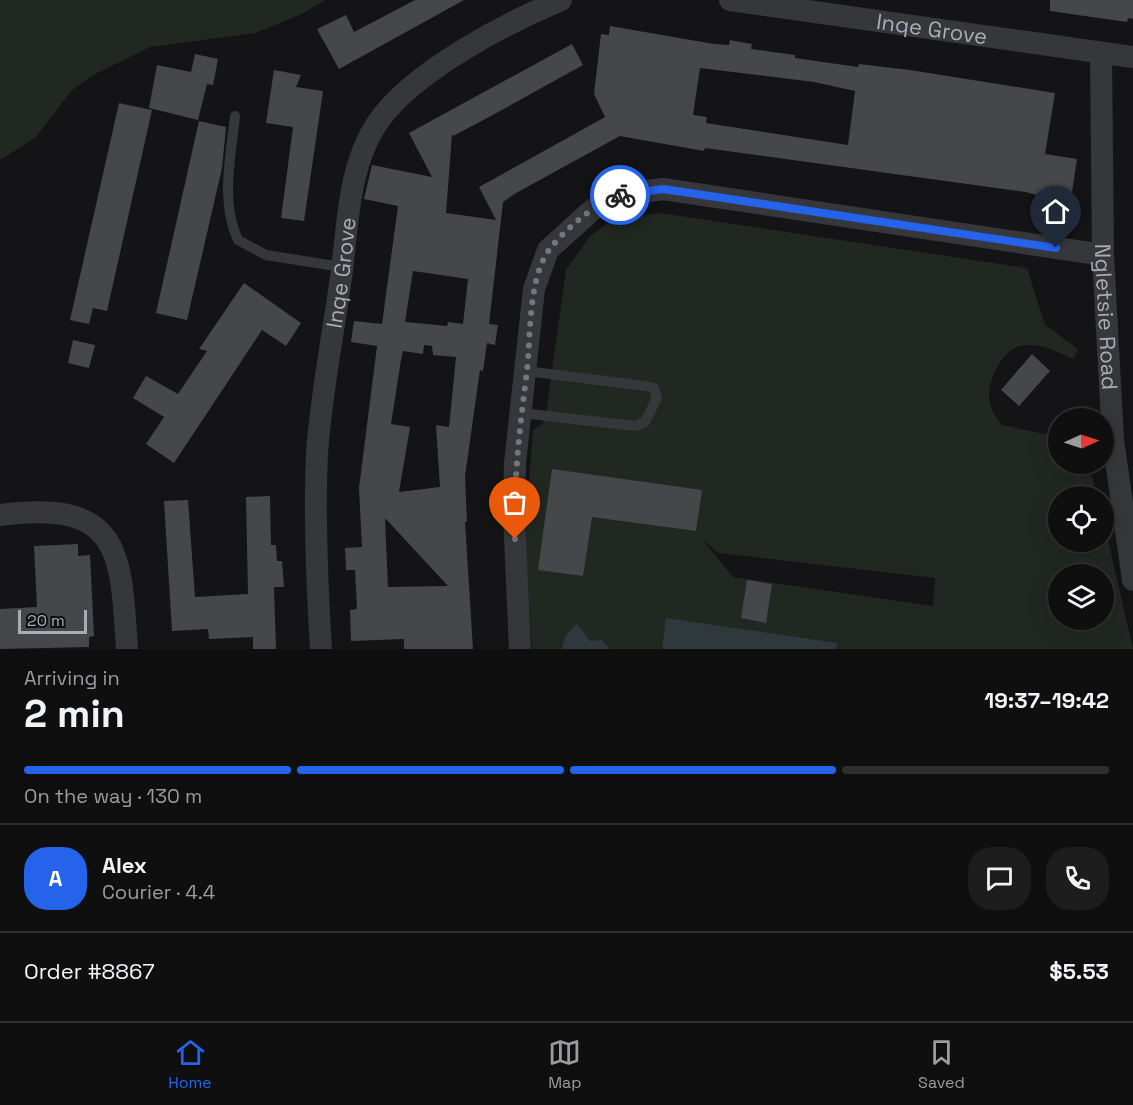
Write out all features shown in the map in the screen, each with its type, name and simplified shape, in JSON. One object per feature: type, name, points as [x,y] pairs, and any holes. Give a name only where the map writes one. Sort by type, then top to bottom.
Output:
[{"type":"street","name":"Inqe Grove","points":[[321,649],[317,585],[318,452],[351,196],[363,153],[377,123],[395,100],[426,74],[519,19],[561,0]]},
{"type":"street","name":"Inqe Grove","points":[[730,0],[1133,57]]},
{"type":"street","name":"Ngletsie Road","points":[[1101,53],[1103,255],[1113,440],[1132,572]]},
{"type":"street","points":[[520,649],[514,515],[515,463],[534,289],[548,250],[573,226],[612,196],[663,189],[1103,255]]},
{"type":"street","points":[[0,515],[57,512],[81,518],[108,538],[115,549],[120,570],[128,649]]},
{"type":"lane","points":[[235,116],[228,195],[229,218],[237,240],[266,255],[342,267]]},
{"type":"lane","points":[[521,413],[635,426],[645,422],[657,398],[654,388],[646,386],[526,371]]},
{"type":"shaded area","points":[[0,0],[325,0],[302,14],[255,33],[150,47],[97,73],[72,90],[36,137],[0,160]]},
{"type":"shaded area","points":[[660,213],[1027,268],[1045,325],[1078,349],[1074,359],[1034,345],[1013,349],[1000,362],[992,379],[989,397],[991,407],[1002,425],[1048,435],[1048,474],[1091,474],[1095,486],[1048,486],[1048,552],[1111,552],[1113,564],[1048,564],[1048,630],[1114,630],[1114,566],[1133,649],[532,649],[526,553],[533,431],[545,421],[566,270],[590,236],[614,219]],"holes":[[[701,538],[718,553],[935,578],[933,606],[733,577]]]},
{"type":"shaded area","points":[[666,618],[837,643],[836,649],[662,649]]},
{"type":"shaded area","points":[[577,623],[590,641],[602,640],[610,649],[562,649],[565,637]]},
{"type":"building","points":[[415,0],[464,0],[339,69],[317,29],[346,15],[354,32]]},
{"type":"building","points":[[1050,0],[1133,0],[1133,19],[1128,18],[1127,22],[1050,11]]},
{"type":"building","points":[[610,26],[714,44],[729,45],[730,40],[752,44],[751,49],[795,55],[795,58],[858,67],[859,64],[910,70],[1055,93],[1045,154],[1077,159],[1071,199],[1079,200],[1077,219],[1034,212],[1036,195],[1026,192],[705,148],[704,151],[620,136],[516,193],[503,202],[489,324],[498,325],[495,345],[487,343],[483,371],[480,370],[465,476],[467,522],[465,522],[473,649],[404,649],[404,639],[351,641],[350,610],[357,609],[355,570],[346,570],[345,548],[362,547],[359,488],[377,346],[351,342],[354,321],[382,324],[398,206],[364,199],[372,165],[432,177],[409,133],[572,44],[583,65],[491,116],[453,136],[452,134],[446,213],[496,220],[479,187],[605,117],[594,94],[601,34],[609,35]],"holes":[[[700,68],[814,82],[855,91],[848,145],[706,123],[707,117],[693,115]],[[413,271],[468,279],[463,324],[448,322],[447,326],[405,322]],[[424,345],[432,346],[433,355],[456,357],[449,427],[436,425],[440,487],[399,492],[410,427],[391,424],[401,360],[403,351],[423,354]],[[385,518],[448,586],[388,587]]]},
{"type":"building","points":[[195,54],[218,59],[213,85],[207,84],[198,120],[149,108],[157,65],[191,72]]},
{"type":"building","points":[[274,70],[301,75],[296,87],[323,91],[304,221],[281,218],[293,127],[266,123]]},
{"type":"building","points":[[119,103],[152,110],[107,311],[93,308],[89,324],[70,320]]},
{"type":"building","points":[[199,121],[226,127],[222,168],[187,320],[156,313]]},
{"type":"building","points":[[244,283],[301,323],[286,346],[262,330],[174,463],[146,444],[164,417],[133,398],[146,376],[178,394],[207,351],[199,349]]},
{"type":"building","points":[[73,340],[95,345],[89,368],[68,363]]},
{"type":"building","points":[[1032,354],[1050,371],[1019,406],[1001,390]]},
{"type":"building","points":[[552,469],[702,490],[696,531],[592,517],[583,576],[538,570]]},
{"type":"building","points":[[270,496],[271,545],[276,545],[277,561],[282,561],[284,587],[274,587],[276,649],[253,649],[253,637],[209,639],[208,629],[172,631],[164,501],[188,500],[195,597],[248,594],[246,497]]},
{"type":"building","points":[[78,544],[78,556],[90,555],[94,636],[89,637],[89,647],[0,649],[0,609],[37,607],[34,546]]},
{"type":"building","points":[[747,580],[772,584],[766,623],[741,618]]},
{"type":"way so far","points":[[515,539],[515,463],[534,289],[548,250],[591,211],[612,196],[620,195]]},
{"type":"route","points":[[620,195],[663,189],[1056,248]]}]
